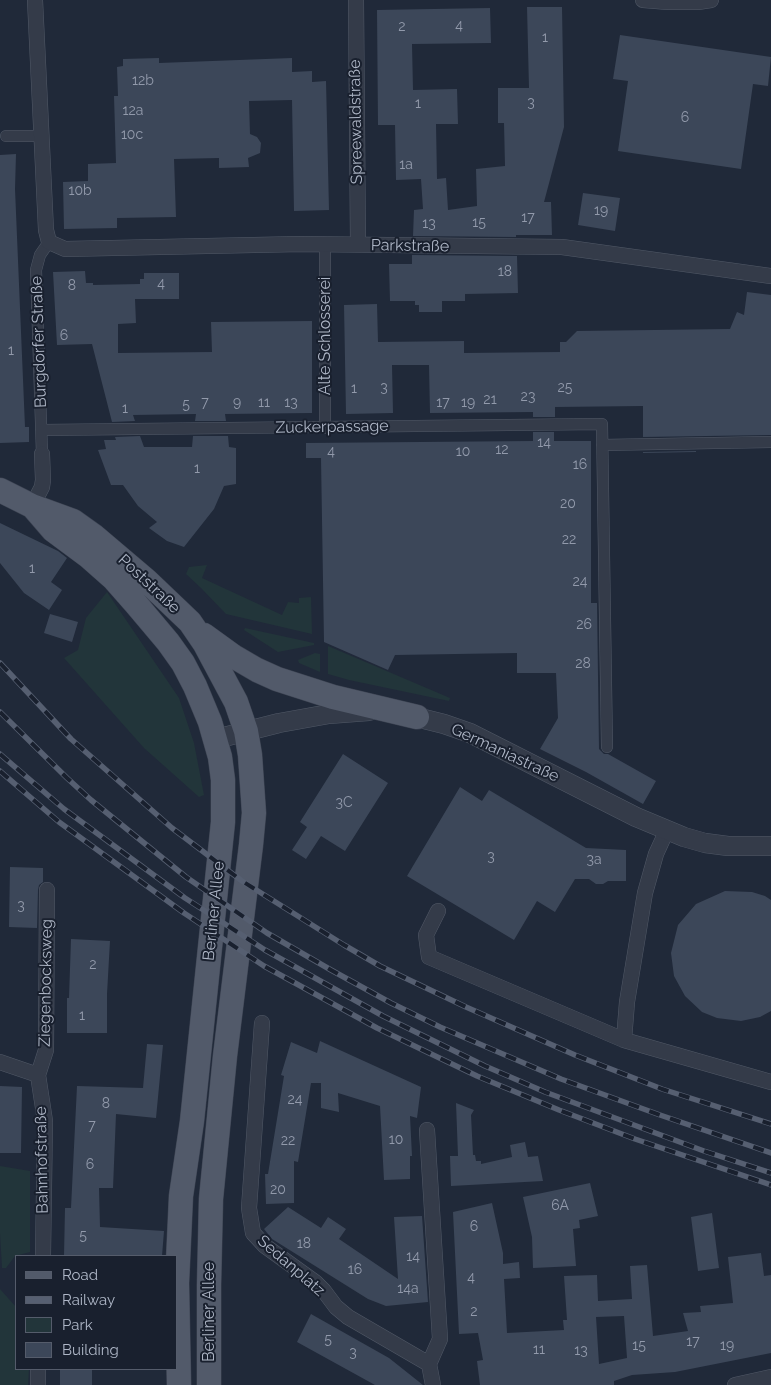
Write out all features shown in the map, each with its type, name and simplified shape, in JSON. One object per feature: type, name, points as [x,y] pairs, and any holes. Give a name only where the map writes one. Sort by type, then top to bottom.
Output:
[{"type":"main road","name":"Poststraße","points":[[0,490],[32,506],[73,520],[147,581],[190,622],[236,702],[246,731]]},
{"type":"main road","name":"Berliner Allee","points":[[32,506],[53,530],[88,556],[114,580],[168,642],[183,663],[195,686],[216,739],[223,780],[223,822],[192,1121],[181,1196],[178,1283],[179,1385]]},
{"type":"main road","points":[[190,622],[211,641],[233,656],[277,679],[333,697],[417,716]]},
{"type":"main road","name":"Berliner Allee","points":[[209,1385],[211,1199],[226,1046],[254,814],[250,756],[246,731]]},
{"type":"street","points":[[35,0],[46,230],[49,242]]},
{"type":"street","name":"Spreewaldstraße","points":[[356,0],[358,244]]},
{"type":"street","points":[[643,0],[698,2],[711,0]]},
{"type":"street","points":[[6,136],[42,136]]},
{"type":"street","name":"Parkstraße","points":[[49,242],[65,249],[358,244],[562,247],[771,276]]},
{"type":"street","name":"Burgdorfer Straße","points":[[32,506],[42,487],[43,480],[36,270],[40,255],[49,242]]},
{"type":"street","name":"Alte Schlosserei","points":[[325,245],[325,428]]},
{"type":"street","name":"Zuckerpassage","points":[[41,430],[602,424],[607,747]]},
{"type":"street","points":[[602,445],[771,442]]},
{"type":"street","name":"Germaniastraße","points":[[216,739],[284,722],[329,714],[372,711],[417,716],[470,733],[636,817],[666,830],[705,843],[728,846],[771,846]]},
{"type":"street","points":[[624,1040],[627,1002],[645,893],[656,854],[666,830]]},
{"type":"street","name":"Ziegenbocksweg","points":[[38,1075],[46,1050],[47,890]]},
{"type":"street","points":[[438,911],[426,935],[429,958],[624,1040],[771,1082]]},
{"type":"street","name":"Sedanplatz","points":[[262,1023],[249,1208],[254,1233],[265,1246],[315,1282],[348,1318],[429,1364]]},
{"type":"street","points":[[0,1062],[38,1075]]},
{"type":"street","name":"Bahnhofstraße","points":[[38,1075],[45,1121],[43,1255]]},
{"type":"street","points":[[426,1130],[440,1339],[429,1364],[433,1385]]},
{"type":"street","points":[[38,1370],[38,1385]]},
{"type":"street","points":[[736,1385],[771,1377]]},
{"type":"green space","points":[[207,565],[202,578],[282,615],[288,602],[299,603],[299,598],[311,597],[312,634],[226,614],[186,574],[189,567]]},
{"type":"green space","points":[[107,592],[179,698],[194,743],[204,795],[199,797],[144,748],[64,658],[78,650],[86,618]]},
{"type":"green space","points":[[245,628],[314,643],[314,645],[278,652],[244,630]]},
{"type":"green space","points":[[328,646],[450,698],[449,701],[328,674]]},
{"type":"green space","points":[[315,653],[320,654],[320,672],[299,663],[298,660]]},
{"type":"green space","points":[[0,1166],[30,1171],[30,1252],[15,1255],[6,1268],[2,1268]]},
{"type":"green space","points":[[0,1289],[15,1306],[15,1370],[29,1370],[28,1385],[0,1385]]},
{"type":"building","points":[[527,7],[562,7],[564,127],[544,202],[551,202],[552,235],[516,235],[516,237],[413,236],[414,210],[423,209],[421,179],[396,180],[395,125],[378,125],[377,10],[490,8],[491,43],[412,44],[413,90],[457,89],[458,124],[436,124],[437,179],[446,178],[448,210],[477,206],[476,169],[505,166],[504,123],[498,123],[498,88],[529,88]]},
{"type":"building","points":[[620,35],[771,57],[768,86],[753,84],[741,169],[618,151],[628,81],[613,79]]},
{"type":"building","points":[[159,58],[159,63],[292,58],[292,72],[312,71],[312,82],[326,81],[329,210],[294,211],[292,100],[249,101],[250,134],[257,137],[261,143],[260,153],[248,158],[249,167],[219,168],[219,158],[174,159],[176,217],[117,218],[117,228],[64,229],[63,182],[88,181],[88,164],[116,163],[114,96],[118,96],[117,67],[123,66],[123,59]]},
{"type":"building","points":[[16,154],[15,189],[25,427],[29,427],[29,442],[0,443],[0,155]]},
{"type":"building","points":[[583,193],[620,198],[615,231],[578,225]]},
{"type":"building","points":[[412,255],[517,256],[518,293],[465,294],[465,301],[442,301],[442,312],[419,312],[419,305],[415,305],[415,301],[390,301],[389,264],[412,264]]},
{"type":"building","points":[[85,271],[86,283],[93,283],[93,285],[140,284],[140,279],[144,279],[144,273],[179,273],[179,299],[135,299],[136,323],[118,324],[118,353],[212,352],[211,322],[312,321],[312,413],[225,414],[226,421],[195,421],[196,414],[133,415],[135,421],[112,422],[92,344],[57,345],[53,272]]},
{"type":"building","points":[[747,292],[771,295],[771,435],[643,437],[643,406],[555,407],[555,417],[533,417],[533,412],[430,413],[429,365],[392,365],[393,413],[346,414],[344,305],[377,304],[378,342],[464,341],[464,353],[560,352],[560,342],[566,342],[577,331],[730,329],[737,312],[744,315]]},
{"type":"building","points":[[533,432],[554,432],[554,441],[591,441],[591,603],[597,603],[599,749],[604,754],[608,754],[656,781],[643,804],[540,749],[558,718],[556,673],[517,673],[517,653],[395,655],[388,670],[324,642],[321,458],[306,458],[306,443],[533,441]]},
{"type":"building","points":[[140,436],[144,447],[192,447],[193,436],[228,436],[229,447],[236,448],[236,484],[224,486],[214,509],[184,547],[167,541],[149,528],[157,522],[138,506],[123,485],[111,485],[98,450],[106,449],[104,440],[116,440],[115,437]]},
{"type":"building","points":[[643,452],[696,452],[643,453]]},
{"type":"building","points":[[0,523],[58,551],[67,558],[51,582],[62,590],[49,610],[24,593],[0,563]]},
{"type":"building","points":[[50,614],[78,622],[72,642],[44,633]]},
{"type":"building","points":[[343,754],[388,783],[345,851],[321,836],[306,859],[292,850],[307,827],[300,822]]},
{"type":"building","points":[[460,787],[482,801],[489,790],[586,848],[626,850],[626,881],[608,881],[603,884],[596,884],[589,879],[575,879],[555,912],[537,901],[514,940],[407,876]]},
{"type":"building","points":[[10,867],[43,868],[43,882],[39,885],[38,890],[37,928],[9,927]]},
{"type":"building","points":[[725,891],[752,892],[771,900],[771,1011],[760,1017],[741,1021],[717,1018],[702,1012],[685,996],[674,976],[671,953],[678,925],[696,904]]},
{"type":"building","points":[[71,939],[110,941],[107,1033],[67,1033]]},
{"type":"building","points":[[320,1041],[421,1087],[417,1118],[410,1116],[412,1156],[410,1156],[410,1179],[384,1180],[380,1106],[338,1093],[339,1112],[321,1108],[321,1083],[311,1083],[298,1162],[294,1161],[294,1203],[266,1204],[265,1174],[268,1174],[284,1076],[281,1075],[291,1042],[317,1053]]},
{"type":"building","points":[[147,1044],[163,1045],[156,1118],[116,1114],[113,1188],[99,1188],[100,1227],[164,1231],[162,1255],[64,1255],[65,1208],[71,1208],[77,1086],[143,1088]]},
{"type":"building","points":[[0,1086],[22,1087],[21,1153],[0,1153]]},
{"type":"building","points":[[456,1103],[474,1110],[471,1115],[473,1155],[475,1155],[476,1161],[481,1161],[481,1164],[512,1157],[510,1145],[525,1142],[528,1157],[538,1156],[543,1181],[451,1186],[450,1156],[458,1156]]},
{"type":"building","points":[[590,1183],[598,1216],[579,1220],[580,1228],[573,1229],[576,1266],[533,1268],[532,1237],[523,1197]]},
{"type":"building","points":[[492,1203],[503,1253],[503,1264],[519,1262],[520,1278],[504,1279],[507,1333],[564,1330],[563,1320],[567,1320],[564,1276],[597,1275],[598,1301],[632,1299],[630,1266],[647,1265],[653,1336],[688,1331],[683,1313],[701,1312],[700,1306],[733,1303],[728,1257],[761,1253],[764,1276],[771,1275],[771,1353],[675,1372],[632,1375],[614,1381],[614,1385],[480,1385],[477,1361],[483,1360],[478,1333],[459,1334],[453,1212]],"holes":[[[624,1316],[627,1358],[599,1364],[596,1317]]]},
{"type":"building","points":[[288,1207],[321,1228],[328,1217],[346,1229],[339,1239],[398,1279],[394,1217],[422,1216],[428,1302],[386,1306],[368,1299],[272,1239],[264,1229]]},
{"type":"building","points":[[712,1213],[719,1268],[698,1271],[691,1217]]},
{"type":"building","points":[[311,1314],[389,1358],[423,1385],[375,1385],[297,1342]]},
{"type":"building","points":[[60,1370],[92,1370],[92,1385],[60,1385]]},
{"type":"railway","points":[[0,663],[71,739],[172,828],[242,881],[344,945],[380,966],[466,1007],[575,1055],[662,1089],[771,1124]]},
{"type":"railway","points":[[0,712],[91,800],[186,877],[267,933],[331,970],[440,1027],[561,1079],[771,1153]]},
{"type":"railway","points":[[0,754],[64,809],[185,898],[265,950],[383,1016],[485,1066],[545,1092],[704,1151],[771,1173]]},
{"type":"railway","points":[[0,771],[59,822],[184,913],[264,966],[377,1028],[477,1076],[559,1110],[635,1139],[771,1185]]}]
